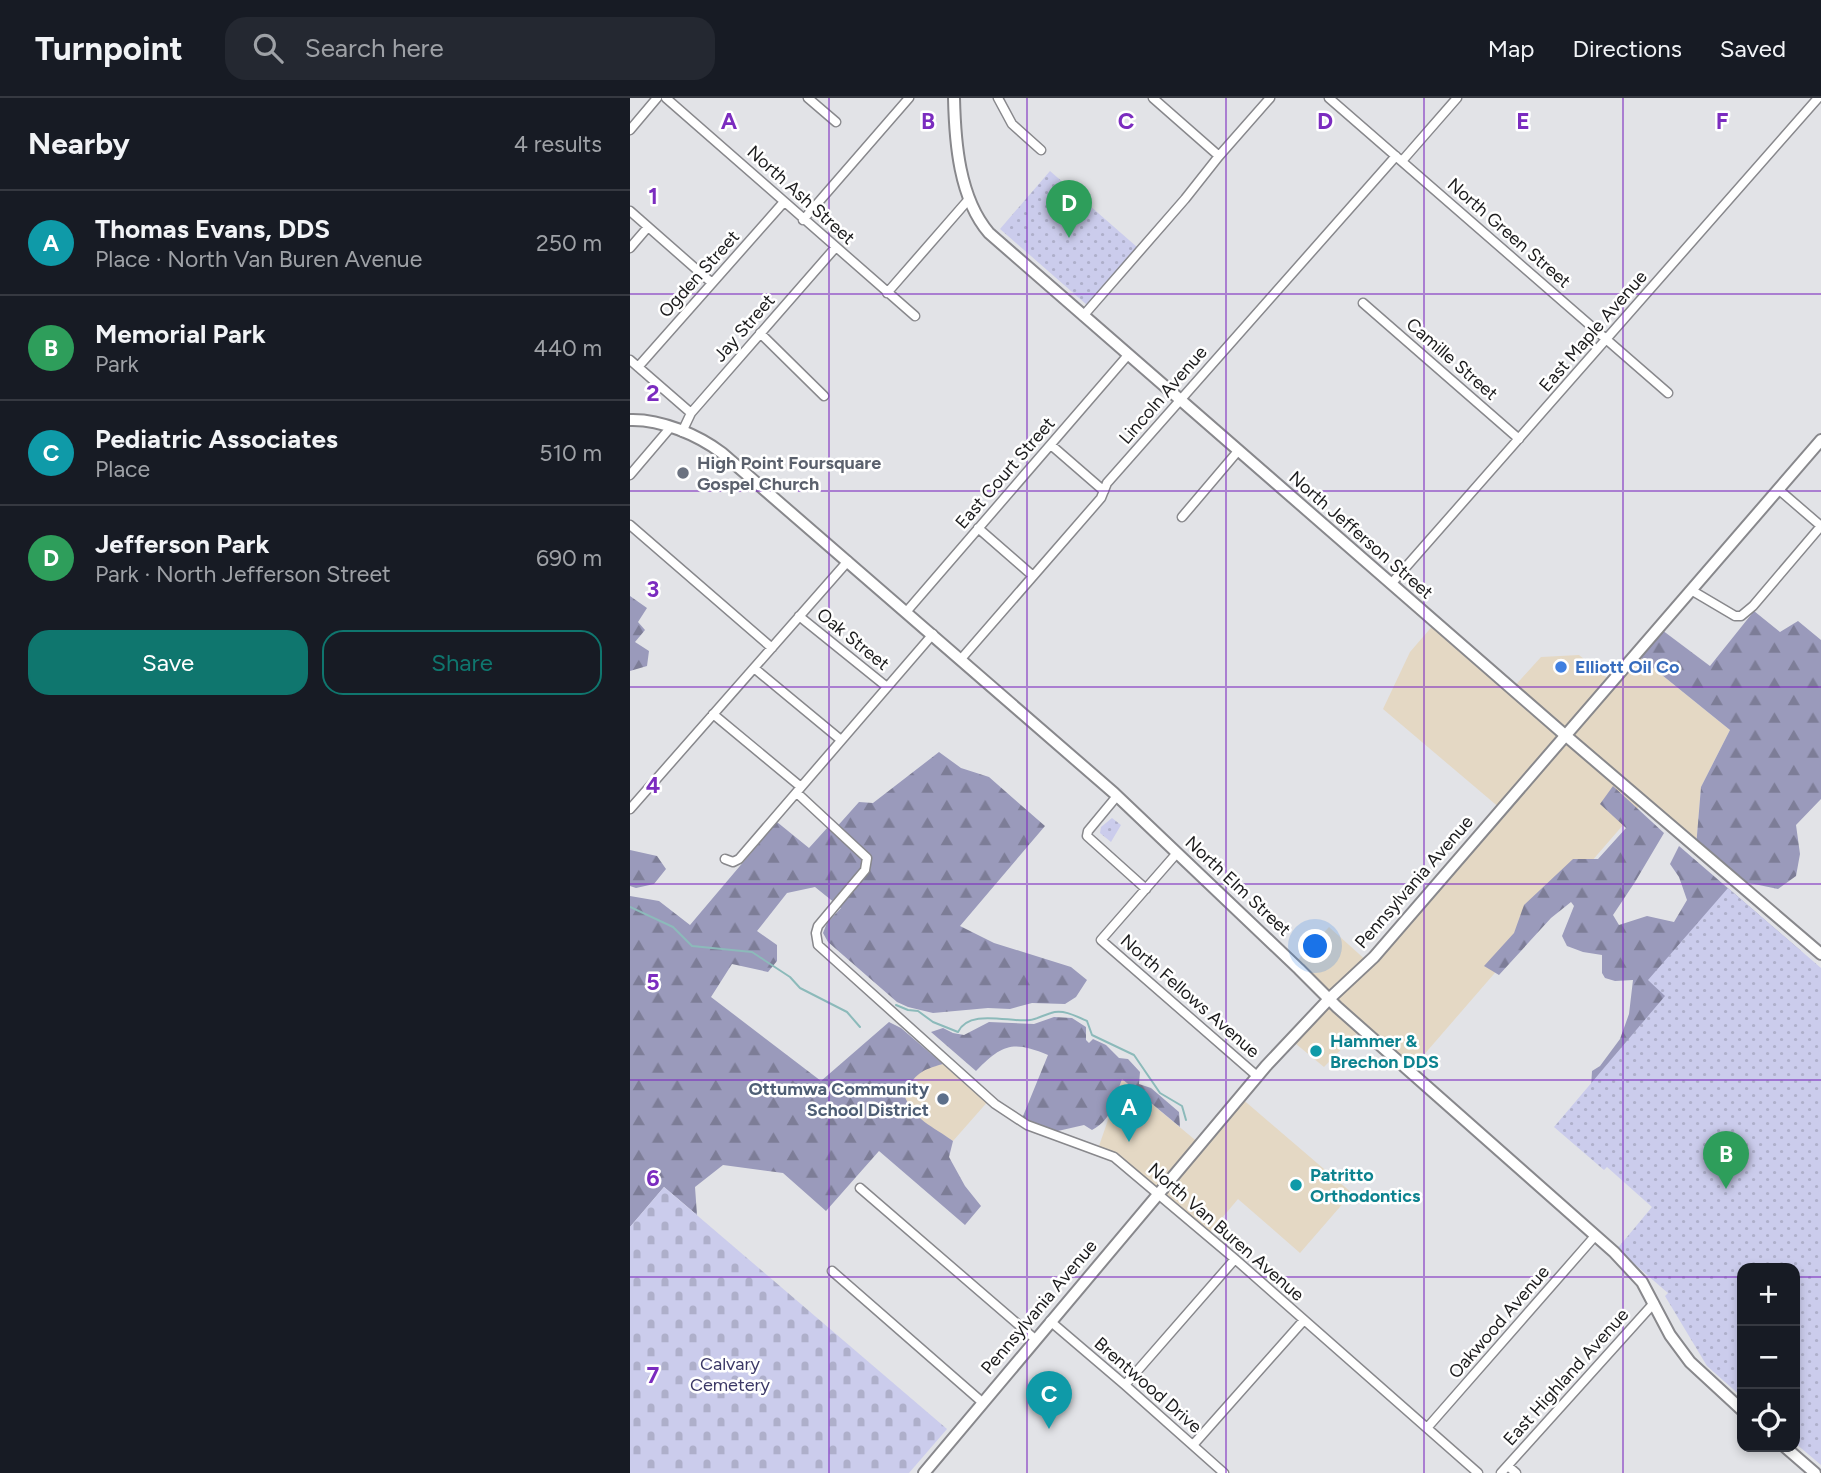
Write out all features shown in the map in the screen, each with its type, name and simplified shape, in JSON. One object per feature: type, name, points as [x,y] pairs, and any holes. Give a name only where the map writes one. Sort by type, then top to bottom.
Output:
[{"type":"main road","name":"North Jefferson Street","points":[[954,98],[960,154],[969,199],[977,219],[989,233],[1565,735],[1821,954]]},
{"type":"main road","name":"North Elm Street","points":[[630,420],[656,423],[682,432],[707,442],[722,453],[1117,796],[1337,1007],[1595,1236],[1642,1282],[1670,1335],[1690,1363],[1737,1405]]},
{"type":"main road","name":"Pennsylvania Avenue","points":[[924,1473],[1257,1076],[1330,998],[1374,957],[1821,440]]},
{"type":"main road","points":[[1791,1452],[1815,1473]]},
{"type":"street","points":[[630,130],[657,98]]},
{"type":"street","name":"North Ash Street","points":[[666,98],[915,316]]},
{"type":"street","points":[[808,98],[836,122]]},
{"type":"street","points":[[803,220],[909,98]]},
{"type":"street","points":[[998,98],[1013,124],[1041,150]]},
{"type":"street","points":[[1153,98],[1219,156]]},
{"type":"street","points":[[1083,316],[1270,98]]},
{"type":"street","name":"North Green Street","points":[[1329,98],[1668,393]]},
{"type":"street","name":"Lincoln Avenue","points":[[961,659],[1098,501],[1107,483],[1179,400],[1457,98]]},
{"type":"street","name":"East Maple Avenue","points":[[1391,584],[1818,98]]},
{"type":"street","points":[[887,293],[969,199]]},
{"type":"street","name":"Ogden Street","points":[[638,366],[783,203]]},
{"type":"street","points":[[630,211],[712,283]]},
{"type":"street","points":[[630,248],[648,227]]},
{"type":"street","name":"Jay Street","points":[[682,432],[691,413],[835,247]]},
{"type":"street","name":"Camille Street","points":[[1363,303],[1519,439]]},
{"type":"street","points":[[760,333],[824,396]]},
{"type":"street","name":"East Court Street","points":[[907,611],[1128,355]]},
{"type":"street","points":[[630,360],[691,413]]},
{"type":"street","points":[[630,475],[670,428]]},
{"type":"street","points":[[1051,445],[1104,491]]},
{"type":"street","points":[[1182,517],[1238,451]]},
{"type":"street","points":[[1691,590],[1735,616],[1741,616],[1753,606],[1821,526],[1778,489]]},
{"type":"street","points":[[630,525],[772,648]]},
{"type":"street","points":[[978,528],[1033,576]]},
{"type":"street","points":[[630,809],[848,561]]},
{"type":"street","name":"Oak Street","points":[[800,616],[887,687]]},
{"type":"street","points":[[725,859],[733,862],[739,859],[933,634]]},
{"type":"street","points":[[754,668],[841,740]]},
{"type":"street","points":[[713,714],[799,790]]},
{"type":"street","name":"North Van Buren Avenue","points":[[799,790],[867,858],[865,870],[822,920],[816,933],[818,944],[995,1104],[1027,1125],[1114,1157],[1235,1259],[1478,1473]]},
{"type":"street","points":[[1117,796],[1088,831],[1087,836],[1146,889],[1177,853]]},
{"type":"street","name":"North Fellows Avenue","points":[[1146,889],[1101,940],[1257,1076]]},
{"type":"street","points":[[860,1188],[1035,1339]]},
{"type":"street","name":"Oakwood Avenue","points":[[1427,1428],[1595,1236]]},
{"type":"street","points":[[1125,1385],[1235,1259]]},
{"type":"street","points":[[832,1271],[982,1402]]},
{"type":"street","name":"East Highland Avenue","points":[[1505,1470],[1654,1303]]},
{"type":"street","points":[[1193,1446],[1304,1320]]},
{"type":"street","name":"Brentwood Drive","points":[[1050,1321],[1224,1473]]},
{"type":"street","points":[[1505,1470],[1516,1473]]},
{"type":"shaded area","points":[[1435,623],[1512,689],[1541,657],[1579,655],[1611,681],[1636,654],[1730,730],[1701,787],[1696,847],[1643,802],[1409,1072],[1361,1029],[1324,1067],[1290,1039],[1329,998],[1294,964],[1329,927],[1368,962],[1501,809],[1383,709],[1410,652]]},
{"type":"shaded area","points":[[943,1064],[984,1099],[990,1099],[953,1141],[923,1122],[908,1107],[904,1094],[913,1077],[926,1068]]},
{"type":"shaded area","points":[[1122,1079],[1200,1144],[1240,1097],[1352,1193],[1300,1253],[1238,1199],[1206,1237],[1158,1194],[1098,1149]]},
{"type":"green space","points":[[1050,171],[1137,247],[1087,305],[1000,229]]},
{"type":"green space","points":[[630,596],[647,608],[638,622],[645,630],[635,642],[649,651],[647,666],[630,671]]},
{"type":"green space","points":[[1754,611],[1780,632],[1798,621],[1821,640],[1821,799],[1796,825],[1800,854],[1796,876],[1778,889],[1735,880],[1696,847],[1701,787],[1730,730],[1636,654],[1658,627],[1710,666]]},
{"type":"green space","points":[[939,752],[961,768],[989,777],[1045,826],[960,926],[994,943],[1071,967],[1087,980],[1076,997],[1065,1004],[1032,1003],[1010,1009],[988,1008],[933,1013],[908,1007],[897,1002],[828,942],[823,933],[827,923],[841,908],[815,887],[787,893],[757,931],[777,945],[777,961],[768,972],[732,964],[711,997],[821,1081],[889,1022],[901,1028],[943,1064],[915,1077],[904,1094],[908,1103],[924,1122],[953,1141],[949,1157],[965,1186],[981,1206],[965,1225],[879,1151],[826,1211],[783,1173],[723,1165],[695,1187],[697,1215],[664,1187],[630,1227],[630,896],[659,901],[690,925],[777,822],[809,848],[828,827],[834,830],[859,802],[873,803]]},
{"type":"green space","points":[[1613,786],[1664,833],[1613,915],[1619,925],[1647,916],[1674,922],[1687,900],[1679,877],[1670,864],[1679,846],[1801,951],[1655,1211],[1591,1088],[1592,1071],[1600,1066],[1620,1039],[1629,1014],[1633,980],[1615,981],[1605,978],[1602,973],[1602,955],[1567,946],[1562,936],[1574,906],[1571,902],[1551,918],[1499,975],[1484,966],[1514,933],[1524,905],[1573,859],[1598,859],[1626,828],[1600,804]]},
{"type":"green space","points":[[1112,818],[1121,825],[1111,842],[1100,833],[1101,827]]},
{"type":"green space","points":[[630,850],[657,856],[666,869],[654,884],[636,888],[630,886]]},
{"type":"green space","points":[[1728,888],[1821,968],[1821,1465],[1800,1447],[1800,1263],[1737,1263],[1737,1393],[1707,1366],[1665,1296],[1668,1293],[1617,1249],[1652,1207],[1607,1167],[1604,1170],[1554,1127],[1665,996],[1648,980]]},
{"type":"green space","points":[[1054,1017],[1072,1018],[1086,1027],[1086,1040],[1089,1043],[1093,1039],[1106,1045],[1119,1058],[1128,1059],[1140,1072],[1139,1084],[1151,1088],[1179,1112],[1180,1127],[1122,1079],[1109,1114],[1099,1125],[1092,1130],[1084,1125],[1049,1133],[1021,1121],[1048,1055],[1026,1048],[1009,1047],[994,1055],[976,1071],[931,1032],[943,1028],[964,1035],[989,1022],[1034,1024]]},
{"type":"green space","name":"Calvary Cemetery","points":[[664,1187],[947,1429],[909,1473],[630,1473],[630,1227]]},
{"type":"waterway","points":[[630,907],[673,927],[692,946],[752,952],[790,977],[800,988],[847,1012],[860,1027]]},
{"type":"waterway","points":[[896,1005],[918,1011],[933,1022],[958,1032],[971,1020],[981,1018],[1030,1020],[1056,1012],[1074,1015],[1087,1021],[1092,1035],[1134,1055],[1160,1093],[1182,1106],[1186,1120]]},
{"type":"place","name":"Jefferson Park","points":[[1069,238]]},
{"type":"place","name":"High Point Foursquare Gospel Church","points":[[683,473]]},
{"type":"place","name":"Elliott Oil Co","points":[[1561,667]]},
{"type":"place","name":"Hammer & Brechon DDS","points":[[1316,1051]]},
{"type":"place","name":"Ottumwa Community School District","points":[[943,1099]]},
{"type":"place","name":"Thomas Evans, DDS","points":[[1129,1142]]},
{"type":"place","name":"Patritto Orthodontics","points":[[1296,1185]]},
{"type":"place","name":"Memorial Park","points":[[1726,1189]]},
{"type":"place","name":"Pediatric Associates","points":[[1049,1429]]}]
